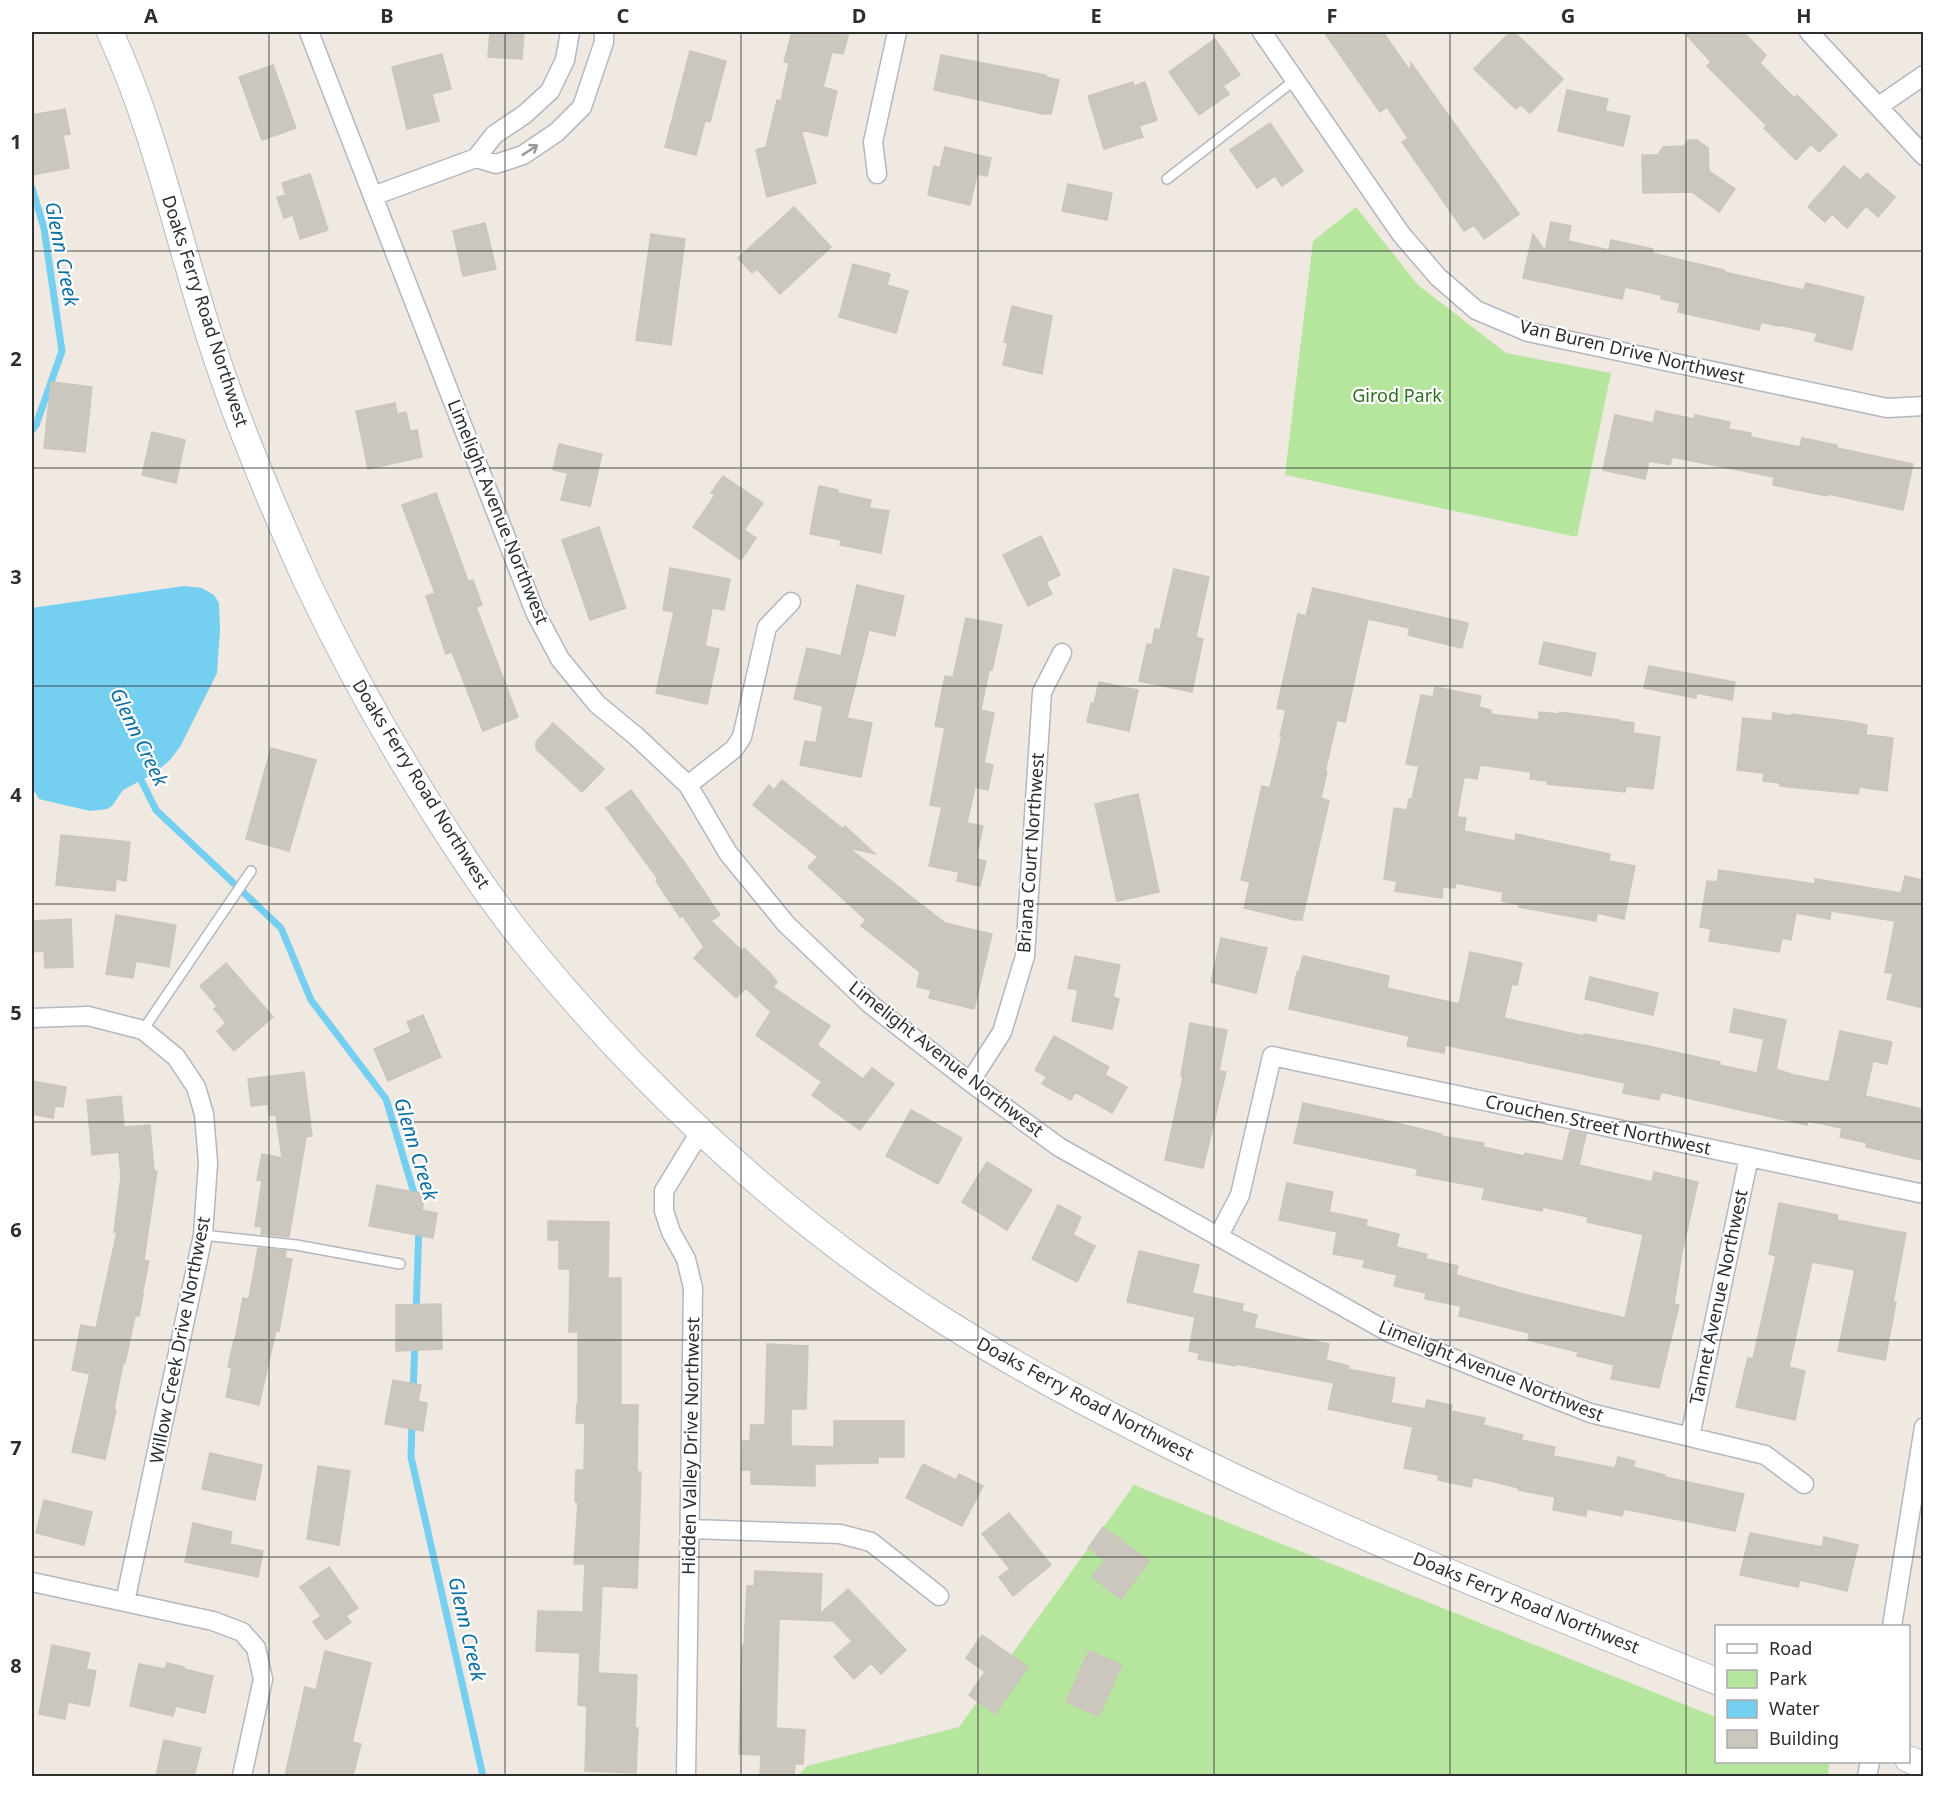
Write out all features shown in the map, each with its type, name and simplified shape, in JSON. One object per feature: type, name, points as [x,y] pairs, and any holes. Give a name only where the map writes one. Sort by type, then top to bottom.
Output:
[{"type":"main road","name":"Doaks Ferry Road Northwest","points":[[110,32],[146,118],[212,346],[243,431],[274,508],[341,651],[395,748],[447,832],[526,944],[626,1058],[700,1132],[781,1202],[886,1282],[967,1335],[1043,1380],[1224,1474],[1294,1506],[1496,1592],[1715,1681]]},
{"type":"street","name":"Limelight Avenue Northwest","points":[[309,32],[535,612],[555,650],[597,704],[688,785],[728,853],[786,924],[870,1004],[970,1082],[1059,1147],[1390,1333],[1590,1413],[1766,1455],[1804,1485]]},
{"type":"street","points":[[373,196],[476,158],[494,135],[525,114],[550,91],[565,60],[570,32]]},
{"type":"street","points":[[476,158],[496,164],[523,155],[556,132],[582,106],[604,42],[604,32]]},
{"type":"street","points":[[877,174],[873,142],[897,32]]},
{"type":"street","name":"Van Buren Drive Northwest","points":[[1262,32],[1401,234],[1438,277],[1476,310],[1528,332],[1887,408],[1923,406]]},
{"type":"street","points":[[1809,32],[1923,156]]},
{"type":"street","points":[[1879,106],[1923,75]]},
{"type":"street","points":[[688,785],[734,749],[742,737],[767,627],[791,602]]},
{"type":"street","name":"Briana Court Northwest","points":[[970,1082],[1002,1032],[1025,956],[1042,692],[1062,653]]},
{"type":"street","name":"Willow Creek Drive Northwest","points":[[32,1018],[87,1016],[143,1030],[176,1057],[196,1088],[204,1114],[208,1162],[203,1235],[125,1602]]},
{"type":"street","name":"Crouchen Street Northwest","points":[[1218,1237],[1240,1195],[1272,1056],[1923,1194]]},
{"type":"street","name":"Hidden Valley Drive Northwest","points":[[686,1776],[693,1288],[686,1259],[671,1232],[664,1211],[664,1191],[700,1132]]},
{"type":"street","name":"Tannet Avenue Northwest","points":[[1690,1437],[1749,1157]]},
{"type":"street","points":[[1892,1625],[1921,1453],[1923,1427]]},
{"type":"street","points":[[691,1529],[840,1534],[871,1542],[939,1596]]},
{"type":"street","points":[[32,1582],[213,1622],[242,1632],[256,1647],[263,1679],[242,1776]]},
{"type":"lane","points":[[1167,179],[1295,80]]},
{"type":"lane","points":[[143,1030],[251,870]]},
{"type":"lane","points":[[203,1235],[296,1245],[400,1264]]},
{"type":"green space","name":"Girod Park","points":[[1356,207],[1418,285],[1506,353],[1611,373],[1577,537],[1285,475],[1313,241]]},
{"type":"green space","points":[[1134,1485],[1715,1717],[1715,1763],[1829,1763],[1828,1776],[798,1776],[807,1766],[959,1727]]},
{"type":"water","points":[[184,586],[202,588],[214,595],[219,603],[220,630],[217,673],[180,747],[169,761],[153,774],[123,790],[112,806],[107,809],[90,811],[39,799],[32,787],[32,608]]},
{"type":"building","points":[[490,32],[524,32],[522,59],[488,57]]},
{"type":"building","points":[[792,32],[849,32],[843,54],[832,52],[823,87],[837,91],[827,136],[801,130],[816,183],[767,197],[756,150],[766,147],[777,100],[781,101],[789,63],[784,62]]},
{"type":"building","points":[[1324,32],[1383,32],[1410,71],[1411,63],[1519,214],[1484,239],[1474,225],[1464,231],[1402,142],[1408,138],[1387,107],[1380,112]]},
{"type":"building","points":[[1510,32],[1514,32],[1563,79],[1530,113],[1521,105],[1516,109],[1474,69]]},
{"type":"building","points":[[1684,32],[1743,32],[1766,55],[1760,63],[1794,98],[1797,95],[1837,135],[1819,152],[1811,144],[1796,160],[1764,128],[1767,126],[1707,66],[1711,62]]},
{"type":"building","points":[[1215,39],[1240,75],[1223,86],[1229,94],[1199,115],[1169,72]]},
{"type":"building","points":[[690,51],[726,61],[710,122],[705,121],[696,155],[665,147]]},
{"type":"building","points":[[442,54],[451,89],[432,94],[439,121],[407,129],[392,67]]},
{"type":"building","points":[[941,55],[1046,75],[1046,77],[1059,80],[1051,114],[934,90]]},
{"type":"building","points":[[273,65],[296,128],[262,140],[239,77]]},
{"type":"building","points":[[1133,82],[1134,86],[1145,82],[1157,120],[1139,126],[1143,137],[1104,149],[1088,96]]},
{"type":"building","points":[[1567,90],[1608,99],[1605,111],[1630,116],[1623,146],[1558,131]]},
{"type":"building","points":[[65,109],[70,134],[63,135],[69,168],[32,175],[32,115]]},
{"type":"building","points":[[1270,123],[1303,171],[1282,186],[1275,176],[1257,188],[1230,150]]},
{"type":"building","points":[[1688,140],[1697,140],[1708,148],[1709,171],[1735,189],[1719,212],[1692,192],[1643,193],[1642,155],[1658,155],[1663,147],[1684,146]]},
{"type":"building","points":[[945,147],[991,158],[987,176],[977,174],[970,205],[928,195],[934,166],[940,168]]},
{"type":"building","points":[[1844,166],[1860,180],[1867,173],[1895,197],[1878,217],[1866,206],[1847,228],[1832,214],[1825,222],[1808,207]]},
{"type":"building","points":[[310,174],[328,230],[300,239],[293,215],[284,218],[277,197],[286,195],[282,183]]},
{"type":"building","points":[[1068,184],[1112,193],[1107,220],[1062,211]]},
{"type":"building","points":[[794,207],[831,247],[780,294],[757,269],[752,273],[738,258]]},
{"type":"building","points":[[1551,222],[1571,226],[1568,241],[1609,250],[1611,240],[1653,249],[1652,253],[1724,270],[1724,272],[1804,290],[1806,283],[1864,297],[1852,350],[1815,341],[1817,333],[1761,322],[1759,330],[1678,312],[1680,303],[1661,299],[1661,295],[1625,287],[1622,299],[1523,278],[1533,234],[1545,251]]},
{"type":"building","points":[[485,223],[496,269],[463,276],[453,231]]},
{"type":"building","points":[[651,234],[685,239],[671,345],[636,340]]},
{"type":"building","points":[[853,264],[890,274],[887,285],[908,291],[896,333],[839,317]]},
{"type":"building","points":[[1012,306],[1052,316],[1042,374],[1003,365],[1008,343],[1004,342]]},
{"type":"building","points":[[51,382],[92,387],[85,452],[44,448]]},
{"type":"building","points":[[395,403],[397,414],[406,412],[410,431],[417,430],[422,457],[368,469],[356,411]]},
{"type":"building","points":[[1656,411],[1694,419],[1695,415],[1730,422],[1728,429],[1751,433],[1750,437],[1800,447],[1802,438],[1913,464],[1903,510],[1773,485],[1774,477],[1672,457],[1670,465],[1649,461],[1645,479],[1603,470],[1615,415],[1653,423]]},
{"type":"building","points":[[152,432],[185,440],[176,483],[142,475]]},
{"type":"building","points":[[559,444],[602,454],[590,506],[561,500],[568,473],[553,470]]},
{"type":"building","points":[[723,476],[763,503],[744,530],[756,538],[741,560],[693,527],[715,495],[711,493]]},
{"type":"building","points":[[819,486],[838,490],[838,493],[871,500],[869,508],[889,511],[881,553],[840,545],[841,540],[810,534]]},
{"type":"building","points":[[436,493],[468,581],[473,580],[482,605],[476,607],[518,717],[483,731],[452,652],[446,654],[426,596],[435,593],[402,505]]},
{"type":"building","points":[[599,527],[626,608],[590,620],[562,540]]},
{"type":"building","points":[[1041,536],[1060,575],[1046,582],[1052,594],[1028,606],[1003,555]]},
{"type":"building","points":[[670,568],[730,579],[724,610],[712,608],[705,646],[719,649],[707,704],[656,693],[674,612],[663,610]]},
{"type":"building","points":[[1174,569],[1209,577],[1196,637],[1203,639],[1192,692],[1139,681],[1147,644],[1152,645],[1155,629],[1160,630]]},
{"type":"building","points":[[857,585],[904,596],[895,636],[869,630],[847,718],[872,723],[861,777],[800,765],[805,741],[816,743],[823,706],[794,699],[807,648],[841,656]]},
{"type":"building","points":[[1313,588],[1468,623],[1462,648],[1408,635],[1410,628],[1368,619],[1345,722],[1337,720],[1325,772],[1327,772],[1321,798],[1329,801],[1302,920],[1295,920],[1244,908],[1250,882],[1241,880],[1262,786],[1270,788],[1282,736],[1280,736],[1286,710],[1277,708],[1298,614],[1306,616]]},
{"type":"building","points":[[966,618],[1002,625],[992,670],[989,670],[981,710],[994,713],[984,763],[993,765],[988,790],[975,787],[967,823],[983,826],[976,859],[986,861],[980,886],[957,881],[959,872],[929,866],[942,807],[930,805],[945,728],[935,726],[945,676],[953,677]]},
{"type":"building","points":[[1544,642],[1596,653],[1591,676],[1539,664]]},
{"type":"building","points":[[1649,666],[1735,682],[1732,700],[1697,693],[1696,698],[1644,688]]},
{"type":"building","points":[[1099,682],[1138,690],[1129,731],[1087,722]]},
{"type":"building","points":[[1435,687],[1481,696],[1479,707],[1491,710],[1490,714],[1539,720],[1539,712],[1559,714],[1559,712],[1619,720],[1634,723],[1633,733],[1660,737],[1653,789],[1626,786],[1625,792],[1547,784],[1547,781],[1530,779],[1531,772],[1480,765],[1477,779],[1464,777],[1457,817],[1466,818],[1464,831],[1515,841],[1516,834],[1610,854],[1609,861],[1635,866],[1624,919],[1597,913],[1596,921],[1519,907],[1519,905],[1502,901],[1503,892],[1456,883],[1455,888],[1443,887],[1442,898],[1395,891],[1397,881],[1384,879],[1394,808],[1407,810],[1409,799],[1412,799],[1419,766],[1406,764],[1421,695],[1433,697]]},
{"type":"building","points":[[1773,713],[1867,725],[1866,735],[1893,738],[1887,791],[1859,787],[1858,794],[1780,786],[1780,783],[1763,781],[1764,773],[1737,770],[1743,718],[1772,721]]},
{"type":"building","points":[[553,723],[604,769],[582,792],[536,749],[536,742]]},
{"type":"building","points":[[271,748],[316,760],[289,851],[246,839]]},
{"type":"building","points":[[782,780],[843,829],[845,826],[875,854],[849,848],[945,923],[992,934],[974,1009],[929,998],[931,990],[917,987],[920,972],[861,926],[866,920],[808,867],[818,857],[753,805],[769,785],[774,790]]},
{"type":"building","points":[[631,790],[720,915],[711,921],[742,951],[744,948],[770,973],[777,982],[773,987],[830,1026],[817,1045],[863,1079],[872,1068],[894,1084],[860,1130],[812,1095],[822,1082],[756,1035],[771,1012],[746,988],[736,998],[694,958],[704,947],[683,916],[680,917],[656,881],[658,879],[606,808]]},
{"type":"building","points":[[1138,794],[1159,892],[1117,901],[1095,804]]},
{"type":"building","points":[[61,835],[130,842],[126,881],[116,879],[115,891],[56,885]]},
{"type":"building","points":[[1719,870],[1815,884],[1815,879],[1901,893],[1905,876],[1923,880],[1923,1008],[1887,999],[1893,973],[1885,972],[1895,921],[1831,911],[1830,919],[1796,913],[1791,940],[1782,938],[1779,952],[1709,941],[1711,929],[1700,927],[1707,881],[1717,882]]},
{"type":"building","points":[[116,915],[176,925],[169,967],[136,961],[133,978],[106,974]]},
{"type":"building","points":[[71,919],[73,967],[45,968],[44,951],[32,952],[32,921]]},
{"type":"building","points":[[1221,938],[1267,948],[1256,993],[1211,982]]},
{"type":"building","points":[[1470,952],[1522,963],[1517,985],[1512,984],[1504,1018],[1584,1036],[1584,1034],[1648,1046],[1720,1062],[1719,1065],[1757,1073],[1764,1039],[1730,1032],[1734,1009],[1786,1020],[1776,1069],[1794,1075],[1829,1082],[1840,1031],[1892,1042],[1887,1064],[1873,1061],[1865,1096],[1923,1109],[1921,1160],[1866,1147],[1867,1143],[1840,1137],[1842,1128],[1807,1121],[1807,1125],[1661,1092],[1659,1100],[1623,1093],[1625,1083],[1445,1045],[1444,1053],[1407,1046],[1409,1036],[1289,1009],[1303,956],[1389,976],[1387,988],[1459,1004]]},
{"type":"building","points":[[1075,956],[1120,965],[1113,997],[1119,999],[1112,1029],[1072,1021],[1078,990],[1068,988]]},
{"type":"building","points":[[226,963],[273,1017],[234,1051],[217,1031],[226,1023],[214,1009],[217,1006],[200,986]]},
{"type":"building","points":[[1590,977],[1658,993],[1653,1015],[1585,999]]},
{"type":"building","points":[[423,1015],[441,1057],[388,1081],[374,1049],[411,1032],[407,1022]]},
{"type":"building","points":[[1190,1023],[1227,1030],[1219,1071],[1226,1072],[1203,1168],[1165,1160],[1183,1077],[1181,1076]]},
{"type":"building","points":[[1054,1036],[1109,1067],[1105,1075],[1127,1087],[1112,1113],[1075,1092],[1071,1100],[1042,1084],[1047,1077],[1035,1070]]},
{"type":"building","points":[[304,1072],[312,1136],[306,1137],[289,1237],[261,1234],[262,1227],[255,1226],[262,1181],[257,1180],[262,1154],[282,1158],[276,1115],[269,1116],[268,1104],[251,1106],[248,1079]]},
{"type":"building","points":[[32,1081],[66,1087],[63,1107],[55,1106],[53,1118],[32,1114]]},
{"type":"building","points":[[121,1096],[124,1127],[150,1125],[154,1171],[157,1171],[144,1260],[149,1261],[143,1295],[139,1316],[135,1316],[125,1363],[123,1363],[105,1459],[72,1452],[90,1374],[72,1370],[81,1325],[96,1328],[117,1232],[114,1232],[121,1177],[119,1152],[92,1155],[87,1100]]},
{"type":"building","points":[[1303,1103],[1388,1121],[1442,1134],[1442,1136],[1484,1143],[1483,1147],[1563,1161],[1570,1131],[1586,1134],[1579,1165],[1652,1182],[1654,1172],[1698,1182],[1682,1252],[1674,1304],[1679,1305],[1659,1388],[1611,1379],[1614,1365],[1577,1356],[1578,1352],[1528,1340],[1529,1333],[1459,1316],[1461,1306],[1425,1299],[1426,1293],[1394,1286],[1397,1275],[1363,1267],[1365,1260],[1333,1254],[1337,1232],[1279,1220],[1287,1183],[1333,1192],[1329,1212],[1367,1220],[1366,1226],[1399,1234],[1396,1247],[1427,1254],[1426,1259],[1458,1266],[1456,1275],[1523,1294],[1625,1318],[1643,1236],[1641,1234],[1587,1222],[1588,1217],[1543,1207],[1542,1211],[1482,1199],[1485,1188],[1416,1175],[1418,1169],[1294,1143]]},
{"type":"building","points":[[911,1110],[962,1138],[938,1184],[886,1156]]},
{"type":"building","points":[[987,1162],[1032,1190],[1007,1230],[962,1202]]},
{"type":"building","points":[[377,1185],[425,1194],[422,1210],[437,1213],[433,1238],[369,1226]]},
{"type":"building","points":[[1779,1203],[1838,1215],[1837,1220],[1906,1233],[1885,1360],[1838,1351],[1855,1270],[1812,1262],[1789,1367],[1805,1371],[1795,1420],[1736,1407],[1748,1358],[1753,1359],[1776,1256],[1769,1254]]},
{"type":"building","points":[[1058,1205],[1081,1217],[1073,1235],[1095,1246],[1077,1282],[1032,1259]]},
{"type":"building","points":[[548,1221],[609,1222],[608,1278],[621,1278],[621,1405],[638,1405],[637,1472],[641,1472],[637,1588],[602,1586],[598,1673],[637,1675],[636,1773],[585,1771],[587,1706],[578,1705],[580,1653],[536,1651],[538,1611],[583,1612],[585,1564],[574,1564],[578,1502],[575,1502],[576,1470],[584,1470],[585,1423],[576,1423],[578,1332],[569,1332],[570,1269],[559,1269],[559,1240],[548,1240]]},
{"type":"building","points":[[258,1248],[286,1251],[285,1258],[292,1259],[279,1331],[276,1330],[259,1405],[226,1397],[232,1368],[228,1367],[243,1298],[249,1299]]},
{"type":"building","points":[[1139,1251],[1199,1265],[1192,1293],[1243,1304],[1242,1311],[1257,1315],[1254,1328],[1329,1344],[1326,1360],[1349,1366],[1348,1369],[1395,1378],[1391,1403],[1425,1409],[1427,1400],[1452,1405],[1451,1411],[1485,1418],[1483,1425],[1523,1435],[1521,1440],[1555,1447],[1553,1456],[1615,1468],[1618,1457],[1635,1461],[1633,1467],[1665,1475],[1665,1477],[1744,1494],[1735,1531],[1624,1509],[1622,1516],[1587,1509],[1586,1516],[1553,1510],[1555,1497],[1518,1490],[1519,1488],[1473,1477],[1471,1487],[1438,1480],[1438,1475],[1404,1468],[1413,1427],[1328,1409],[1334,1383],[1198,1359],[1199,1353],[1189,1351],[1195,1317],[1127,1302]]},
{"type":"building","points":[[441,1304],[442,1349],[396,1351],[396,1305]]},
{"type":"building","points":[[767,1344],[808,1346],[806,1409],[791,1409],[791,1446],[834,1447],[834,1421],[904,1421],[904,1457],[878,1457],[878,1463],[815,1464],[815,1486],[751,1484],[751,1470],[742,1470],[743,1441],[750,1441],[751,1425],[765,1425]]},
{"type":"building","points":[[393,1380],[421,1385],[418,1401],[427,1403],[423,1431],[385,1424]]},
{"type":"building","points":[[210,1453],[262,1465],[255,1500],[202,1489]]},
{"type":"building","points":[[923,1464],[956,1480],[959,1474],[983,1486],[962,1526],[906,1498]]},
{"type":"building","points":[[318,1466],[350,1471],[339,1545],[307,1539]]},
{"type":"building","points":[[44,1500],[92,1512],[84,1545],[36,1533]]},
{"type":"building","points":[[1009,1513],[1051,1565],[1013,1596],[999,1577],[1010,1569],[982,1534]]},
{"type":"building","points":[[193,1523],[232,1532],[230,1544],[263,1551],[258,1577],[185,1562]]},
{"type":"building","points":[[1103,1527],[1149,1561],[1121,1599],[1092,1577],[1105,1560],[1088,1548]]},
{"type":"building","points":[[1750,1533],[1822,1547],[1824,1537],[1858,1545],[1847,1591],[1800,1580],[1798,1587],[1740,1575]]},
{"type":"building","points":[[329,1567],[358,1608],[346,1616],[351,1622],[326,1640],[313,1622],[321,1616],[300,1587]]},
{"type":"building","points":[[755,1571],[822,1574],[820,1614],[848,1589],[906,1650],[881,1674],[871,1663],[854,1679],[834,1657],[852,1641],[833,1621],[779,1619],[776,1728],[805,1730],[803,1764],[795,1764],[794,1776],[760,1776],[761,1755],[739,1754],[742,1645],[744,1645],[747,1586],[754,1586]]},
{"type":"building","points":[[982,1635],[1028,1667],[995,1714],[969,1695],[985,1672],[966,1658]]},
{"type":"building","points":[[52,1645],[90,1653],[86,1669],[96,1671],[89,1706],[68,1702],[65,1719],[39,1714]]},
{"type":"building","points":[[325,1651],[371,1663],[352,1742],[361,1744],[353,1776],[285,1776],[305,1687],[316,1690]]},
{"type":"building","points":[[1089,1651],[1122,1665],[1099,1716],[1066,1702]]},
{"type":"building","points":[[167,1663],[213,1676],[205,1713],[176,1706],[173,1716],[130,1706],[139,1664],[165,1669]]},
{"type":"building","points":[[164,1740],[201,1748],[194,1776],[156,1776]]},
{"type":"waterway","name":"Glenn Creek","points":[[32,188],[44,228],[62,351],[36,425],[32,430]]},
{"type":"waterway","name":"Glenn Creek","points":[[137,772],[156,810],[281,928],[311,1000],[386,1099],[416,1200]]},
{"type":"waterway","name":"Glenn Creek","points":[[416,1314],[419,1226]]},
{"type":"waterway","name":"Glenn Creek","points":[[413,1392],[415,1343]]},
{"type":"waterway","name":"Glenn Creek","points":[[412,1421],[411,1457],[483,1776]]}]
